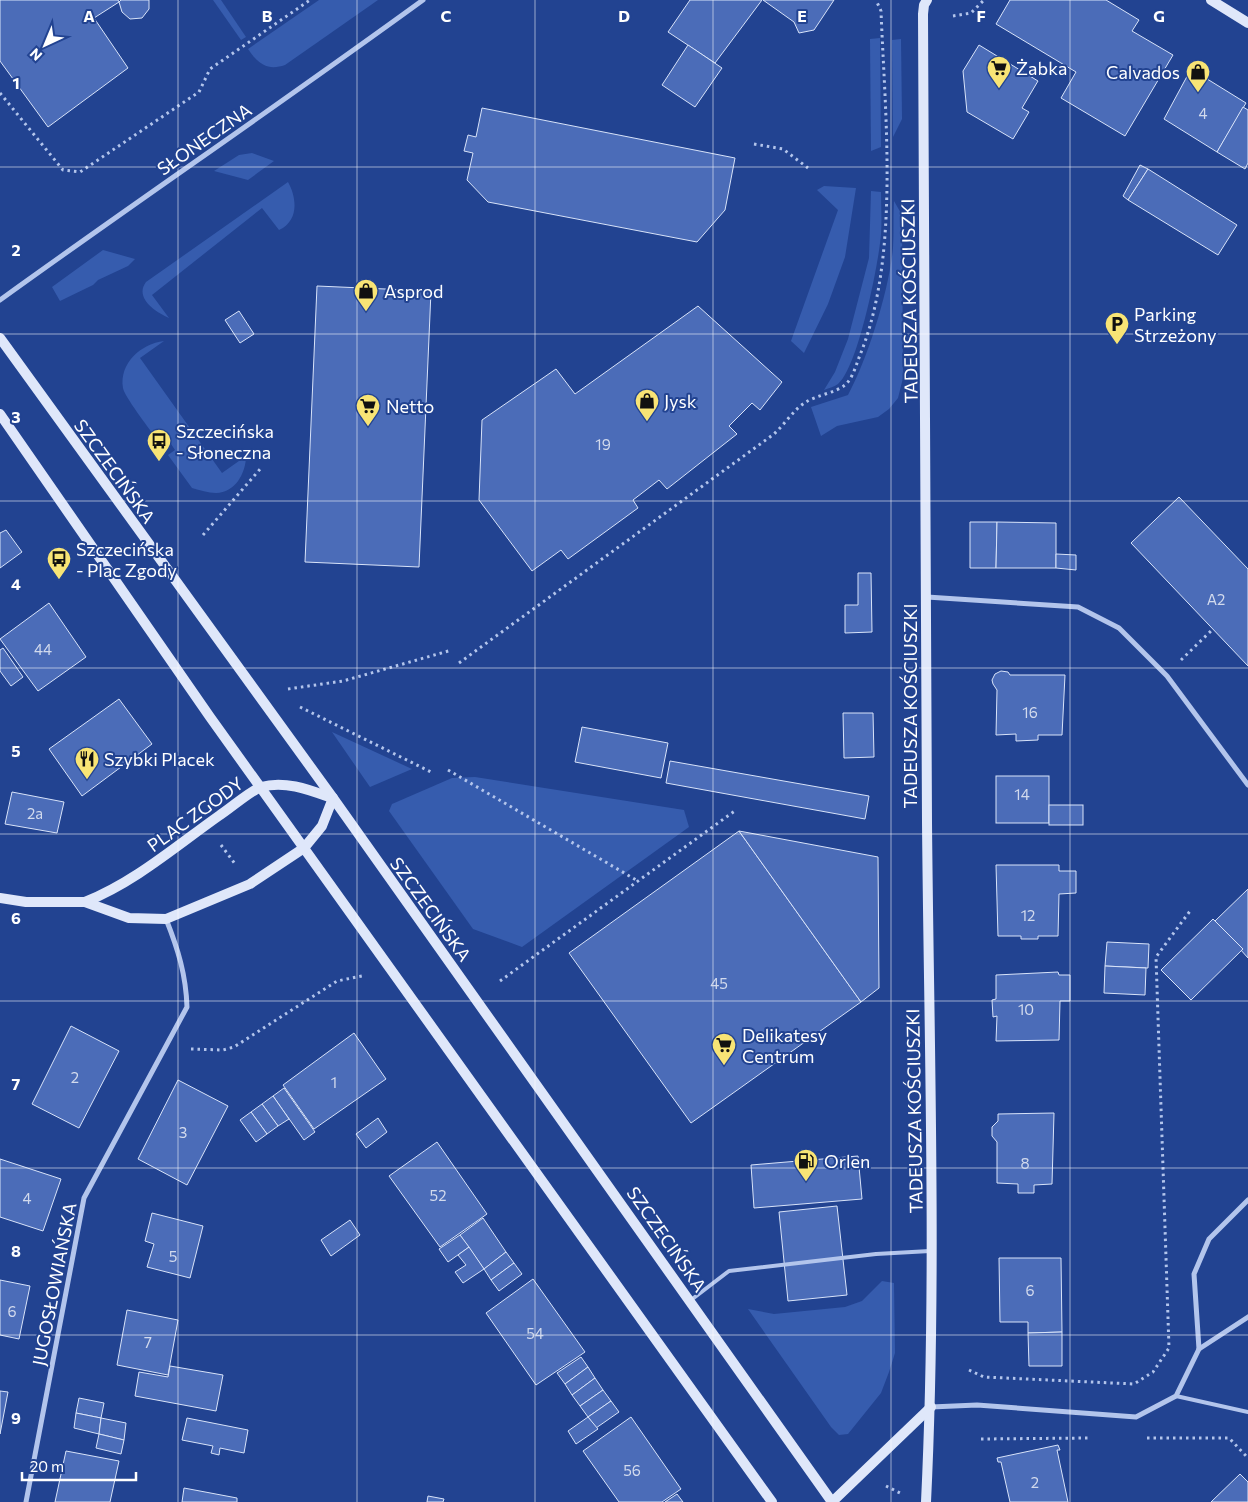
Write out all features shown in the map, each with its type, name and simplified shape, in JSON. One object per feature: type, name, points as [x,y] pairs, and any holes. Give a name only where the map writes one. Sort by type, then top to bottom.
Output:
[{"type":"main road","points":[[1211,0],[1248,22]]},
{"type":"main road","name":"TADEUSZA KOŚCIUSZKI","points":[[923,2],[926,700],[932,1250],[931,1407],[926,1502]]},
{"type":"main road","name":"SZCZECIŃSKA","points":[[0,338],[333,798],[832,1502]]},
{"type":"main road","points":[[0,414],[260,787],[772,1502]]},
{"type":"main road","name":"PLAC ZGODY","points":[[85,902],[110,892],[148,868],[260,787],[284,785],[304,788],[333,798]]},
{"type":"main road","points":[[0,898],[26,902],[85,902],[129,918],[166,919],[250,884],[304,848],[322,826],[333,798]]},
{"type":"main road","points":[[832,1502],[931,1407]]},
{"type":"street","name":"SŁONECZNA","points":[[0,300],[254,120],[304,87],[423,0]]},
{"type":"street","points":[[927,597],[1078,607],[1119,628],[1167,676],[1248,785]]},
{"type":"street","name":"JUGOSŁOWIAŃSKA","points":[[26,1502],[84,1198],[187,1007],[186,979],[179,951],[166,919]]},
{"type":"street","points":[[931,1407],[977,1405],[1136,1417],[1176,1396],[1199,1349],[1194,1274],[1209,1239],[1248,1200]]},
{"type":"street","points":[[1199,1349],[1248,1317]]},
{"type":"lane","points":[[690,1300],[729,1271],[876,1254],[932,1250]]},
{"type":"lane","points":[[1176,1396],[1248,1412]]},
{"type":"path","points":[[0,93],[63,170],[80,172],[199,92],[210,69],[310,0]]},
{"type":"path","points":[[459,663],[774,434],[806,402],[844,386],[852,375],[867,337],[879,280],[886,217],[887,171],[881,11],[876,0]]},
{"type":"path","points":[[953,16],[972,12],[984,0]]},
{"type":"path","points":[[754,144],[783,149],[808,168]]},
{"type":"path","points":[[203,535],[261,468]]},
{"type":"path","points":[[1181,660],[1213,629]]},
{"type":"path","points":[[288,689],[343,681],[452,650]]},
{"type":"path","points":[[300,706],[433,773]]},
{"type":"path","points":[[448,770],[638,881]]},
{"type":"path","points":[[500,981],[736,810]]},
{"type":"path","points":[[216,838],[236,864]]},
{"type":"path","points":[[969,1370],[984,1377],[1134,1384],[1153,1372],[1169,1348],[1156,957],[1190,911]]},
{"type":"path","points":[[189,1049],[223,1050],[234,1047],[337,981],[362,976]]},
{"type":"path","points":[[886,1486],[909,1498]]},
{"type":"shaded area","points":[[213,0],[221,0],[246,37],[241,40]]},
{"type":"shaded area","points":[[319,0],[378,0],[285,65],[268,67],[260,62],[248,49]]},
{"type":"shaded area","points":[[880,38],[881,147],[871,151],[870,39]]},
{"type":"shaded area","points":[[901,39],[902,119],[893,137],[892,40]]},
{"type":"shaded area","points":[[252,153],[274,161],[248,180],[214,171],[239,155]]},
{"type":"shaded area","points":[[288,182],[293,195],[294,209],[290,221],[285,226],[279,230],[262,208],[152,295],[169,318],[148,304],[143,294],[146,282]]},
{"type":"shaded area","points":[[824,186],[856,188],[845,257],[828,304],[804,353],[791,341],[838,210],[817,190]]},
{"type":"shaded area","points":[[871,191],[881,192],[881,229],[872,290],[860,337],[846,374],[838,384],[824,390],[835,372],[848,339],[869,258]]},
{"type":"shaded area","points":[[894,201],[902,215],[903,378],[898,398],[889,409],[878,417],[837,426],[821,436],[811,407],[848,395],[856,380],[870,343],[891,265]]},
{"type":"shaded area","points":[[103,250],[135,259],[128,266],[60,301],[52,287]]},
{"type":"shaded area","points":[[164,341],[140,358],[222,473],[246,456],[242,475],[229,490],[216,493],[192,488],[168,455],[175,450],[163,432],[155,437],[124,392],[124,371],[133,356],[147,346]]},
{"type":"shaded area","points":[[332,732],[412,769],[370,787]]},
{"type":"shaded area","points":[[475,777],[684,810],[689,827],[522,947],[473,929],[389,811],[392,804],[452,778]]},
{"type":"shaded area","points":[[882,1281],[894,1283],[895,1353],[881,1393],[848,1434],[839,1435],[831,1427],[748,1309],[774,1314],[845,1307],[862,1301]]},
{"type":"building","points":[[0,0],[118,0],[119,2],[94,18],[128,68],[48,127],[0,61]]},
{"type":"building","points":[[121,0],[149,0],[149,9],[142,18],[130,19],[122,12],[119,2]]},
{"type":"building","points":[[690,0],[762,0],[715,63],[668,32]]},
{"type":"building","points":[[763,0],[834,0],[814,30],[799,33],[794,22]]},
{"type":"building","points":[[1010,0],[1106,0],[1139,20],[1132,31],[1173,55],[1125,136],[1061,98],[1076,72],[996,24]]},
{"type":"building","points":[[688,45],[722,68],[695,107],[662,85]]},
{"type":"building","name":"Żabka","points":[[979,45],[1038,81],[1022,108],[1029,112],[1013,139],[967,112],[963,71]]},
{"type":"building","points":[[1191,69],[1246,103],[1217,152],[1164,119]]},
{"type":"building","points":[[1243,107],[1248,110],[1248,163],[1245,169],[1217,152]]},
{"type":"building","points":[[482,108],[735,158],[725,210],[697,242],[488,202],[467,180],[473,153],[464,151],[468,135],[476,137]]},
{"type":"building","points":[[1140,165],[1148,169],[1128,200],[1123,196]]},
{"type":"building","points":[[1148,169],[1237,225],[1218,255],[1128,200]]},
{"type":"building","name":"Netto","points":[[317,286],[431,291],[419,567],[305,562]]},
{"type":"building","points":[[698,306],[782,382],[760,410],[752,403],[729,426],[737,434],[667,489],[659,480],[633,500],[638,508],[568,559],[561,550],[532,571],[479,500],[482,420],[556,369],[575,394]]},
{"type":"building","points":[[239,311],[254,334],[240,343],[225,320]]},
{"type":"building","points":[[1179,497],[1248,569],[1248,666],[1131,543]]},
{"type":"building","points":[[970,522],[997,522],[996,568],[970,568]]},
{"type":"building","points":[[997,522],[1056,523],[1056,568],[996,568]]},
{"type":"building","points":[[6,530],[22,552],[0,568],[0,533]]},
{"type":"building","points":[[1056,554],[1076,555],[1076,570],[1056,568]]},
{"type":"building","points":[[858,573],[871,573],[872,632],[845,633],[845,605],[858,605]]},
{"type":"building","points":[[49,603],[86,657],[38,691],[0,639]]},
{"type":"building","points":[[3,648],[23,677],[11,686],[0,671],[0,650]]},
{"type":"building","points":[[1001,671],[1008,672],[1010,675],[1065,675],[1062,735],[1038,735],[1038,740],[1016,741],[1016,734],[996,735],[997,690],[992,680],[995,674]]},
{"type":"building","points":[[119,699],[152,744],[82,796],[49,749]]},
{"type":"building","points":[[843,713],[873,713],[874,757],[844,758]]},
{"type":"building","points":[[582,727],[668,743],[661,778],[575,762]]},
{"type":"building","points":[[670,761],[869,796],[865,819],[666,783]]},
{"type":"building","points":[[996,776],[1049,776],[1049,823],[996,823]]},
{"type":"building","points":[[12,792],[64,802],[57,833],[5,824]]},
{"type":"building","points":[[1049,805],[1083,805],[1083,825],[1049,825]]},
{"type":"building","points":[[739,831],[861,1002],[691,1123],[569,953]]},
{"type":"building","points":[[739,831],[878,857],[879,988],[861,1002]]},
{"type":"building","points":[[996,865],[1059,865],[1059,871],[1076,871],[1076,893],[1059,894],[1058,936],[1038,936],[1038,939],[1021,939],[1021,936],[998,936]]},
{"type":"building","points":[[1248,889],[1248,958],[1215,921]]},
{"type":"building","points":[[1213,919],[1243,949],[1191,1000],[1161,970]]},
{"type":"building","points":[[1107,942],[1149,944],[1148,968],[1105,966]]},
{"type":"building","points":[[1105,966],[1146,968],[1145,995],[1104,993]]},
{"type":"building","points":[[1058,972],[1059,975],[1070,975],[1070,1001],[1060,1001],[1059,1040],[996,1041],[997,1016],[993,1017],[992,1000],[996,999],[996,975]]},
{"type":"building","points":[[71,1026],[119,1051],[79,1128],[32,1104]]},
{"type":"building","points":[[354,1033],[386,1079],[314,1129],[283,1085]]},
{"type":"building","points":[[178,1080],[228,1106],[187,1185],[138,1159]]},
{"type":"building","points":[[284,1088],[315,1132],[304,1140],[273,1096]]},
{"type":"building","points":[[273,1096],[289,1119],[278,1126],[262,1104]]},
{"type":"building","points":[[262,1104],[278,1126],[267,1134],[251,1112]]},
{"type":"building","points":[[251,1112],[267,1134],[256,1142],[240,1120]]},
{"type":"building","points":[[1054,1113],[1052,1184],[1034,1185],[1034,1193],[1018,1193],[1018,1184],[997,1183],[997,1142],[992,1136],[992,1127],[998,1121],[998,1114]]},
{"type":"building","points":[[378,1118],[387,1132],[366,1148],[356,1134]]},
{"type":"building","points":[[437,1142],[487,1214],[440,1247],[389,1176]]},
{"type":"building","name":"Orlen","points":[[858,1156],[862,1199],[754,1208],[751,1165]]},
{"type":"building","points":[[0,1159],[61,1179],[43,1231],[0,1217]]},
{"type":"building","points":[[837,1206],[847,1295],[788,1301],[779,1212]]},
{"type":"building","points":[[152,1213],[203,1226],[190,1278],[147,1267],[154,1244],[145,1241]]},
{"type":"building","points":[[483,1218],[506,1252],[484,1269],[460,1235]]},
{"type":"building","points":[[350,1220],[360,1235],[331,1256],[321,1240]]},
{"type":"building","points":[[460,1235],[469,1247],[448,1262],[439,1249]]},
{"type":"building","points":[[469,1247],[484,1269],[463,1283],[455,1272],[466,1265],[458,1255]]},
{"type":"building","points":[[506,1252],[514,1263],[491,1280],[484,1269]]},
{"type":"building","points":[[999,1258],[1061,1258],[1062,1332],[1028,1333],[1028,1322],[1000,1322]]},
{"type":"building","points":[[514,1263],[522,1274],[499,1291],[491,1280]]},
{"type":"building","points":[[533,1279],[585,1352],[536,1385],[486,1313]]},
{"type":"building","points":[[0,1280],[30,1286],[19,1339],[0,1335]]},
{"type":"building","points":[[127,1310],[178,1320],[168,1375],[117,1365]]},
{"type":"building","points":[[1062,1332],[1062,1366],[1029,1366],[1028,1333]]},
{"type":"building","points":[[581,1357],[588,1367],[565,1384],[557,1373]]},
{"type":"building","points":[[170,1366],[223,1375],[216,1411],[135,1396],[139,1372],[168,1377]]},
{"type":"building","points":[[588,1367],[595,1378],[572,1395],[565,1384]]},
{"type":"building","points":[[595,1378],[603,1390],[580,1406],[572,1395]]},
{"type":"building","points":[[603,1390],[611,1401],[588,1417],[580,1406]]},
{"type":"building","points":[[0,1391],[8,1392],[0,1434]]},
{"type":"building","points":[[79,1398],[104,1403],[101,1418],[76,1413]]},
{"type":"building","points":[[611,1401],[619,1412],[596,1428],[588,1417]]},
{"type":"building","points":[[76,1413],[101,1418],[99,1434],[74,1428]]},
{"type":"building","points":[[588,1417],[598,1429],[576,1444],[568,1431]]},
{"type":"building","points":[[631,1417],[681,1489],[662,1502],[619,1502],[583,1451]]},
{"type":"building","points":[[101,1418],[126,1423],[124,1440],[99,1434]]},
{"type":"building","points":[[187,1418],[248,1430],[244,1453],[220,1448],[219,1455],[211,1453],[213,1446],[182,1440]]},
{"type":"building","points":[[99,1434],[124,1440],[121,1454],[96,1448]]},
{"type":"building","points":[[1058,1445],[1060,1450],[1057,1450],[1068,1502],[1010,1502],[1001,1462],[998,1462],[997,1458]]},
{"type":"building","points":[[66,1451],[119,1461],[110,1502],[55,1502]]},
{"type":"building","points":[[1240,1474],[1248,1482],[1248,1502],[1211,1502]]},
{"type":"building","points":[[184,1488],[237,1498],[237,1502],[182,1502]]},
{"type":"building","points":[[677,1494],[683,1502],[665,1502]]},
{"type":"building","points":[[428,1496],[444,1499],[443,1502],[427,1502]]},
{"type":"place","name":"Żabka","points":[[999,89]]},
{"type":"place","name":"Calvados","points":[[1198,93]]},
{"type":"place","name":"Asprod","points":[[366,312]]},
{"type":"place","name":"Parking Strzeżony","points":[[1117,345]]},
{"type":"place","name":"Jysk","points":[[647,422]]},
{"type":"place","name":"Netto","points":[[368,427]]},
{"type":"place","name":"Szczecińska - Słoneczna","points":[[159,462]]},
{"type":"place","name":"Szczecińska - Plac Zgody","points":[[59,580]]},
{"type":"place","name":"Szybki Placek","points":[[87,780]]},
{"type":"place","name":"Delikatesy Centrum","points":[[724,1066]]},
{"type":"place","name":"Orlen","points":[[806,1182]]}]
